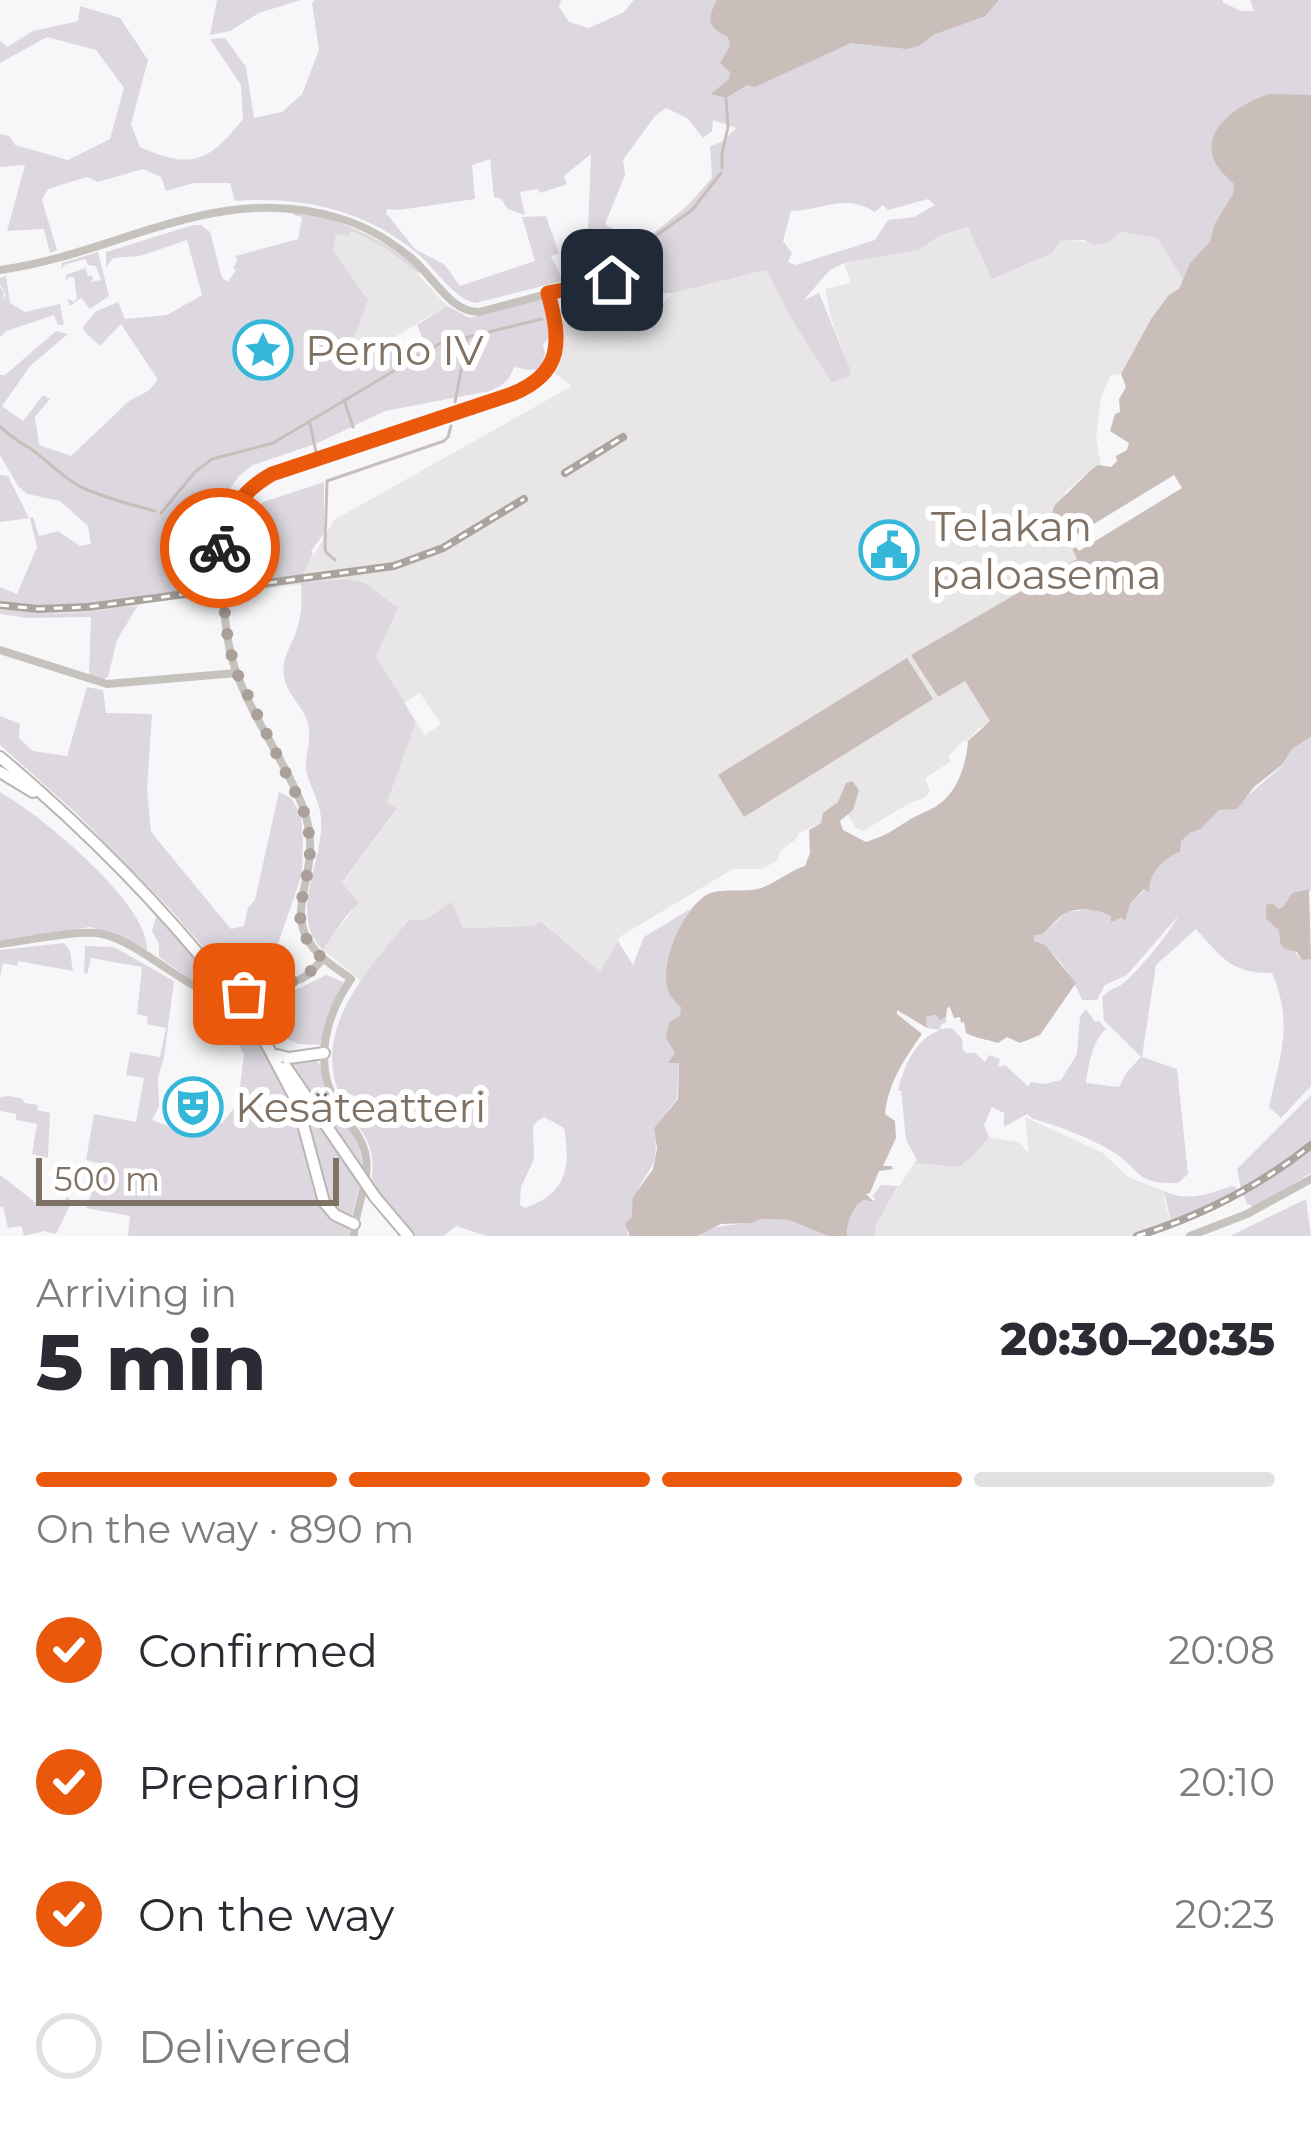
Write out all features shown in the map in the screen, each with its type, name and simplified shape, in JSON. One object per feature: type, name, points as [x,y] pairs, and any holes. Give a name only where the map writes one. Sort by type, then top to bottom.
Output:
[{"type":"main road","points":[[0,748],[26,779]]},
{"type":"main road","points":[[0,758],[140,888],[224,985],[408,1236]]},
{"type":"main road","points":[[0,772],[57,807]]},
{"type":"main road","points":[[259,1030],[297,1102],[324,1202],[354,1230]]},
{"type":"main road","points":[[278,1055],[324,1053]]},
{"type":"street","points":[[0,270],[51,261],[203,214],[282,206],[343,219],[380,237],[416,262],[466,310],[479,312],[612,280]]},
{"type":"street","points":[[354,1230],[366,1172],[365,1153],[333,1097],[324,1053],[331,1015],[351,979],[323,959],[307,940],[300,917],[310,854],[304,813],[237,673],[227,639],[220,554],[226,524],[241,498],[272,474],[533,385],[547,370],[557,343],[548,293]]},
{"type":"street","points":[[0,650],[107,684],[237,673]]},
{"type":"street","points":[[0,944],[98,933],[154,958],[204,991],[228,996],[301,979],[323,959]]},
{"type":"street","points":[[1190,1236],[1252,1212],[1311,1180]]},
{"type":"shaded area","points":[[217,0],[300,0],[210,35]]},
{"type":"shaded area","points":[[561,0],[559,7],[569,22],[589,28],[624,12],[634,0],[1223,0],[1241,11],[1254,11],[1250,0],[1311,0],[1311,107],[1243,190],[1210,257],[1151,319],[1184,281],[1157,238],[1121,232],[1107,243],[1060,241],[1052,253],[992,279],[968,227],[939,236],[919,250],[844,263],[830,270],[804,300],[819,293],[851,371],[849,377],[831,382],[766,270],[658,293],[650,289],[643,270],[587,256],[591,154],[564,176],[567,184],[540,193],[538,189],[520,192],[525,215],[494,197],[490,159],[472,165],[475,199],[387,209],[415,249],[445,265],[460,286],[535,261],[522,217],[546,216],[559,253],[551,256],[563,281],[475,303],[452,289],[399,240],[355,217],[309,204],[235,201],[230,183],[194,183],[166,191],[161,177],[143,169],[98,182],[87,177],[48,189],[42,200],[57,250],[50,253],[44,229],[7,231],[25,165],[0,167],[0,134],[9,136],[15,145],[68,160],[110,139],[124,88],[96,50],[47,37],[0,63],[0,41],[7,47],[33,31],[78,21],[80,6],[120,18],[148,60],[131,124],[140,147],[186,160],[209,153],[243,119],[241,85],[210,39],[225,38],[246,67],[254,118],[282,112],[302,94],[319,50],[312,3]],"holes":[[[666,108],[687,118],[703,138],[712,131],[713,120],[736,128],[710,146],[712,178],[687,206],[640,244],[605,224],[625,175],[623,160]],[[928,199],[935,205],[914,217],[888,220],[875,240],[796,265],[788,262],[792,253],[783,241],[791,211],[844,203],[875,212],[883,205],[888,210]]]},
{"type":"shaded area","points":[[717,0],[999,0],[985,16],[933,35],[919,46],[851,43],[726,98],[711,94],[729,79],[730,72],[720,63],[730,46],[728,37],[711,23]]},
{"type":"shaded area","points":[[1269,94],[1311,95],[1311,737],[1292,749],[1237,809],[1219,810],[1181,841],[1180,852],[1154,873],[1150,893],[1144,889],[1130,904],[1125,921],[1111,922],[1111,916],[1096,911],[1073,910],[1043,934],[1034,935],[1034,941],[1045,945],[1076,983],[1040,1035],[1020,1043],[1007,1037],[998,1043],[966,1033],[964,1022],[954,1018],[950,1007],[940,1020],[936,1015],[926,1017],[927,1028],[897,1010],[922,1034],[898,1071],[887,1103],[885,1114],[895,1121],[896,1138],[883,1166],[893,1169],[879,1171],[866,1194],[874,1202],[864,1200],[856,1206],[847,1236],[828,1236],[789,1220],[761,1219],[721,1224],[697,1236],[630,1236],[625,1224],[631,1218],[633,1197],[653,1169],[654,1128],[678,1099],[679,1063],[668,1063],[675,1053],[666,1038],[669,1022],[680,1016],[681,1007],[666,982],[669,954],[682,924],[708,894],[757,889],[805,866],[809,830],[838,802],[846,783],[852,781],[859,790],[853,810],[840,821],[843,830],[866,842],[935,807],[955,787],[968,741],[990,721],[965,681],[938,697],[911,655],[1077,559],[1064,532],[1051,520],[1054,506],[1092,469],[1111,467],[1116,456],[1127,450],[1129,443],[1110,431],[1126,387],[1121,374],[1151,319],[1179,289],[1190,263],[1210,242],[1214,225],[1233,194],[1234,184],[1213,158],[1212,142],[1222,123]]},
{"type":"shaded area","points":[[294,210],[361,232],[420,269],[419,274],[387,249],[352,231],[348,236],[336,234],[333,251],[368,300],[346,348],[360,359],[382,346],[402,356],[425,345],[417,325],[447,306],[470,318],[544,298],[551,336],[543,344],[540,369],[514,367],[505,382],[490,391],[385,411],[318,443],[253,465],[224,497],[218,496],[207,518],[201,552],[205,589],[75,605],[0,601],[0,587],[17,594],[37,547],[30,518],[0,522],[0,475],[8,476],[29,518],[33,517],[39,536],[58,531],[80,546],[91,544],[88,526],[60,501],[27,494],[0,455],[0,375],[56,331],[68,334],[31,365],[2,406],[23,421],[43,395],[50,399],[35,417],[39,445],[71,456],[158,380],[121,324],[100,346],[84,331],[95,312],[118,302],[125,319],[167,315],[202,295],[187,240],[140,256],[113,258],[106,267],[106,252],[201,225],[210,232],[222,278],[228,282],[236,270],[236,256],[298,239],[302,217],[293,215]]},
{"type":"shaded area","points":[[969,227],[993,278],[1060,241],[1107,243],[1121,232],[1157,238],[1185,281],[1151,319],[1121,374],[1111,375],[1101,397],[1096,438],[1101,465],[1065,492],[1058,527],[1077,559],[912,655],[937,697],[965,681],[991,722],[963,741],[949,756],[950,762],[925,778],[930,790],[926,797],[863,831],[847,814],[853,810],[838,802],[823,813],[821,823],[799,833],[780,851],[778,860],[762,869],[733,869],[621,936],[600,973],[543,922],[463,928],[427,919],[407,920],[361,981],[323,950],[358,903],[342,884],[397,810],[387,801],[416,722],[425,735],[441,724],[420,693],[404,703],[376,656],[347,579],[94,613],[35,615],[0,609],[0,601],[81,604],[301,577],[334,520],[572,386],[551,371],[560,343],[559,322],[635,298],[645,306],[660,306],[673,293],[766,270],[787,311],[851,372],[825,289],[851,283],[844,263],[919,250],[939,236]]},
{"type":"shaded area","points":[[351,230],[411,267],[447,306],[349,364],[353,292],[333,251],[336,233]]},
{"type":"shaded area","points":[[98,252],[109,296],[90,309],[81,298],[70,306],[67,298],[77,299],[74,277],[65,281],[66,275],[85,266],[88,276],[92,275],[90,282],[101,280],[96,266],[85,259],[61,270],[62,263]]},
{"type":"shaded area","points":[[6,276],[10,303],[25,312],[60,304],[64,325],[58,325],[54,315],[0,337],[0,287],[3,300],[6,295],[0,278]]},
{"type":"shaded area","points":[[597,285],[608,288],[611,306],[574,318],[568,292]]},
{"type":"shaded area","points":[[324,482],[324,534],[311,551],[302,577],[239,585],[242,541],[263,502]]},
{"type":"shaded area","points":[[348,579],[365,583],[398,608],[376,656],[416,722],[387,802],[397,809],[342,883],[359,903],[323,950],[313,936],[307,905],[320,813],[306,769],[307,721],[286,683],[284,663],[299,623],[301,583]]},
{"type":"shaded area","points":[[137,607],[117,640],[104,679],[89,675],[91,617],[0,614],[0,609],[59,614]]},
{"type":"shaded area","points":[[907,658],[933,699],[744,817],[718,775]]},
{"type":"shaded area","points":[[87,687],[103,690],[106,713],[152,714],[147,790],[151,832],[231,929],[244,926],[255,900],[279,792],[291,798],[301,815],[303,841],[302,874],[277,947],[286,980],[235,992],[170,909],[76,813],[0,745],[0,716],[20,724],[19,738],[33,751],[67,756]]},
{"type":"shaded area","points":[[1311,737],[1311,892],[1292,893],[1278,909],[1281,937],[1302,960],[1311,959],[1311,1086],[1281,1118],[1269,1107],[1284,1024],[1272,973],[1237,967],[1196,929],[1156,965],[1142,1057],[1177,1069],[1188,1174],[1178,1183],[1146,1179],[1105,1147],[1027,1114],[1004,1127],[1004,1113],[992,1107],[984,1125],[989,1137],[959,1167],[914,1163],[898,1091],[912,1055],[940,1030],[927,1028],[926,1018],[931,1015],[946,1017],[940,1029],[952,1028],[967,1053],[985,1062],[989,1055],[1000,1059],[998,1067],[1005,1065],[1028,1086],[1061,1080],[1077,1054],[1080,1017],[1086,1009],[1106,1029],[1094,1046],[1086,1083],[1119,1087],[1141,1057],[1104,1020],[1102,997],[1140,967],[1178,916],[1127,975],[1105,985],[1097,1000],[1082,1000],[1063,966],[1034,942],[1034,934],[1044,934],[1066,912],[1094,909],[1125,920],[1130,904],[1145,889],[1150,891],[1159,867],[1180,852],[1180,841],[1201,829],[1219,810],[1238,804],[1283,765],[1292,749]]},
{"type":"shaded area","points":[[0,792],[64,839],[112,885],[143,931],[147,950],[90,927],[0,940]]},
{"type":"shaded area","points":[[1309,889],[1311,959],[1302,960],[1297,952],[1283,948],[1279,930],[1266,919],[1266,905],[1273,903],[1278,909],[1292,893]]},
{"type":"shaded area","points":[[451,902],[463,928],[542,922],[600,972],[618,941],[633,965],[644,937],[690,909],[676,935],[668,992],[682,1007],[675,1054],[679,1062],[677,1099],[654,1128],[655,1159],[634,1198],[630,1236],[486,1236],[456,1226],[444,1236],[416,1236],[371,1183],[370,1149],[335,1079],[332,1054],[337,1029],[360,983],[408,920],[427,919]],"holes":[[[544,1117],[564,1128],[567,1156],[562,1178],[549,1195],[525,1208],[520,1205],[521,1187],[534,1159],[533,1127]]]},
{"type":"shaded area","points":[[157,913],[225,992],[200,986],[159,957],[152,931]]},
{"type":"shaded area","points":[[64,943],[73,971],[18,961],[17,966],[3,963],[0,977],[0,950]]},
{"type":"shaded area","points":[[85,946],[114,947],[174,981],[158,1078],[159,1106],[152,1120],[179,1130],[222,1123],[238,1103],[244,1054],[231,1032],[234,1003],[283,1078],[332,1217],[348,1227],[351,1236],[128,1236],[130,1216],[86,1208],[102,1164],[86,1160],[94,1114],[136,1122],[144,1078],[126,1075],[130,1052],[160,1057],[166,1028],[147,1024],[148,1017],[137,1014],[142,967],[91,958],[84,973]]},
{"type":"shaded area","points":[[326,975],[344,982],[328,1013],[321,1045],[298,1044],[288,1039],[257,998],[300,988]]},
{"type":"shaded area","points":[[315,1059],[354,1132],[363,1173],[288,1064]]},
{"type":"shaded area","points":[[288,1077],[360,1182],[351,1219],[329,1205]]},
{"type":"shaded area","points":[[1311,1095],[1311,1142],[1241,1189],[1237,1169]]},
{"type":"shaded area","points":[[9,1096],[50,1113],[48,1158],[32,1154],[37,1124],[0,1111],[0,1097]]},
{"type":"shaded area","points":[[1025,1117],[1103,1153],[1128,1177],[1164,1191],[1171,1223],[1256,1181],[1311,1142],[1311,1149],[1272,1178],[1212,1210],[1145,1236],[875,1236],[876,1225],[914,1163],[959,1167],[989,1137],[1018,1142],[1029,1153]]},
{"type":"shaded area","points":[[1311,1149],[1311,1173],[1255,1207],[1247,1204],[1243,1194]]},
{"type":"shaded area","points":[[0,1175],[35,1202],[60,1205],[69,1197],[56,1234],[44,1231],[24,1236],[21,1226],[8,1228],[0,1207]]},
{"type":"shaded area","points":[[881,1185],[898,1186],[876,1225],[875,1236],[847,1236],[853,1211],[864,1200],[874,1202],[872,1197]]},
{"type":"shaded area","points":[[1231,1186],[1237,1192],[1171,1223],[1164,1191],[1189,1196]]},
{"type":"shaded area","points":[[1306,1199],[1311,1236],[1230,1236]]},
{"type":"shaded area","points":[[757,1219],[789,1220],[828,1236],[697,1236]]},
{"type":"pier","points":[[1174,475],[1182,488],[1079,551],[1072,549],[1071,538]]},
{"type":"waterway","points":[[722,168],[728,127],[726,98]]},
{"type":"waterway","points":[[647,242],[692,210],[721,173]]},
{"type":"waterway","points":[[593,270],[594,263],[629,255],[642,246]]},
{"type":"waterway","points":[[563,313],[597,295],[596,289]]},
{"type":"waterway","points":[[161,513],[212,459],[273,443],[439,344],[542,319]]},
{"type":"waterway","points":[[455,402],[467,339]]},
{"type":"waterway","points":[[344,400],[353,427]]},
{"type":"waterway","points":[[310,424],[316,452]]},
{"type":"waterway","points":[[335,560],[325,547],[327,481],[444,441],[451,426]]},
{"type":"waterway","points":[[1,427],[76,484],[155,511]]},
{"type":"railway","points":[[565,473],[623,437]]},
{"type":"railway","points":[[0,605],[88,607],[394,566],[443,548],[524,499]]},
{"type":"railway","points":[[1137,1236],[1228,1199],[1311,1145]]},
{"type":"way so far","points":[[220,548],[234,667],[307,820],[309,864],[300,917],[307,940],[323,959],[301,979],[244,994]]},
{"type":"place","name":"Perno IV","points":[[263,350]]},
{"type":"place","name":"Telakan paloasema","points":[[889,550]]},
{"type":"place","name":"Kesäteatteri","points":[[193,1107]]},
{"type":"route","points":[[220,548],[236,504],[272,474],[533,385],[547,370],[557,343],[548,293],[612,280]]}]
